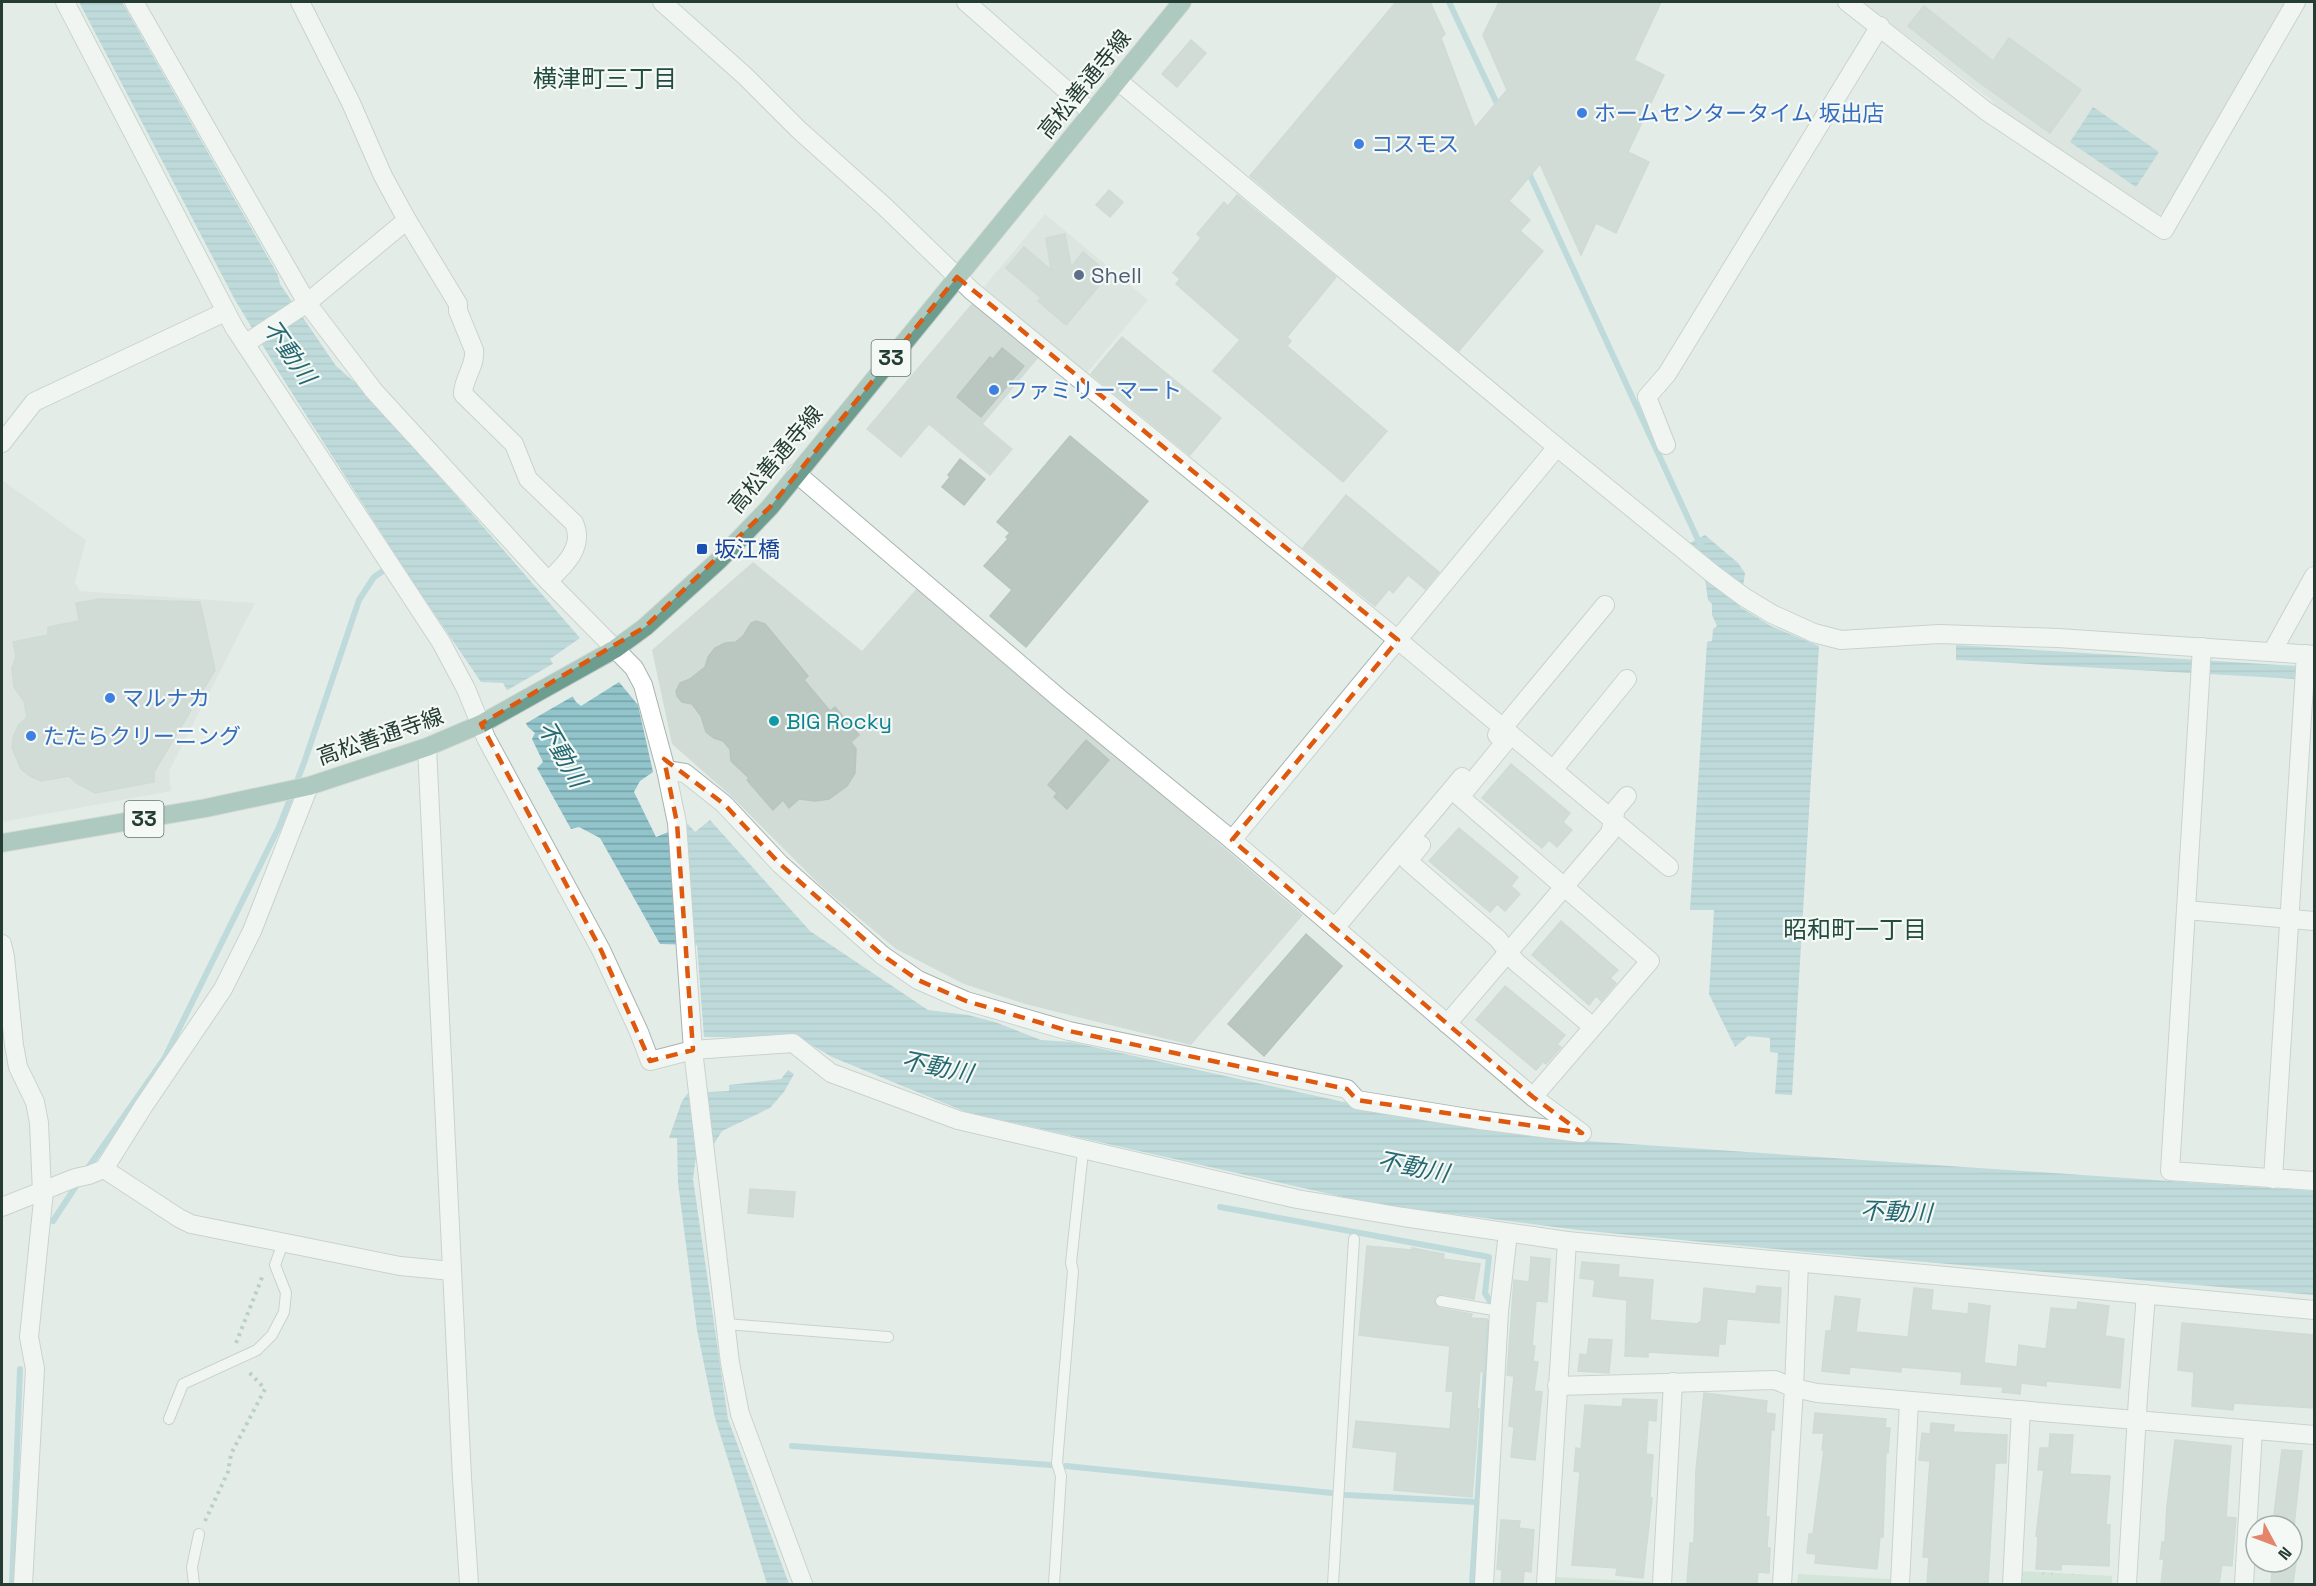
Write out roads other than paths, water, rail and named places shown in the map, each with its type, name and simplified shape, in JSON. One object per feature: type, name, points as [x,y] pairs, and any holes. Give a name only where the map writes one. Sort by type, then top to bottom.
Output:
[{"type":"main road","name":"高松善通寺線","points":[[2,843],[207,808],[298,788],[427,747],[481,724],[615,649],[645,627],[719,560],[770,507],[1182,2]]},
{"type":"street","points":[[65,2],[229,319],[248,342],[441,642],[466,689],[486,738],[601,950],[650,1061],[693,1050],[793,1043],[831,1073],[958,1120],[1297,1199],[1508,1233],[1798,1263],[2314,1310]]},
{"type":"street","points":[[134,2],[302,306],[374,391],[548,581],[634,668],[643,685],[666,770],[677,824],[693,1050],[730,1363],[740,1414],[803,1584]]},
{"type":"street","points":[[300,2],[351,103],[383,176],[458,304],[458,311],[474,350],[473,364],[462,393],[514,444],[528,479],[574,523],[578,532],[578,541],[566,564],[548,581]]},
{"type":"street","points":[[662,2],[745,76],[799,130],[884,206],[972,291],[1398,640],[1669,867]]},
{"type":"street","points":[[966,2],[1091,112]]},
{"type":"street","points":[[1847,2],[1986,111],[2164,230],[2296,2]]},
{"type":"street","points":[[1666,445],[1647,397],[1667,374],[1880,26]]},
{"type":"street","points":[[1117,80],[1696,561],[1744,597],[1772,614],[1814,633],[1841,640],[1939,634],[2058,638],[2202,652],[2272,652],[2307,664],[2273,1179]]},
{"type":"street","points":[[248,342],[302,306],[407,220]]},
{"type":"street","points":[[2,443],[34,402],[229,319]]},
{"type":"street","points":[[1232,840],[1557,447]]},
{"type":"street","points":[[666,770],[685,773],[724,804],[780,864],[882,955],[918,980],[966,1001],[1069,1030],[1347,1089],[1357,1100],[1480,1120],[1582,1133],[1533,1097],[796,473]]},
{"type":"street","points":[[2272,652],[2314,576]]},
{"type":"street","points":[[1593,1028],[1516,962],[1498,939],[1407,861],[1460,797],[1507,731],[1605,605]]},
{"type":"street","points":[[2202,652],[2170,1171],[2314,1181]]},
{"type":"street","points":[[1553,770],[1627,679]]},
{"type":"street","points":[[1335,928],[1507,731]]},
{"type":"street","points":[[427,747],[469,1584]]},
{"type":"street","points":[[2,1207],[90,1174],[143,1107],[223,989],[252,931],[298,788]]},
{"type":"street","points":[[1447,1024],[1610,833],[1616,809],[1627,796]]},
{"type":"street","points":[[1460,797],[1650,961],[1533,1097]]},
{"type":"street","points":[[2186,910],[2314,921]]},
{"type":"street","points":[[2,944],[18,1066],[35,1102],[39,1123],[43,1191],[29,1337],[35,1369],[23,1584]]},
{"type":"street","points":[[90,1174],[191,1224],[400,1266],[452,1271]]},
{"type":"street","points":[[1484,1584],[1499,1311],[1508,1233]]},
{"type":"street","points":[[1546,1584],[1567,1240]]},
{"type":"street","points":[[1782,1584],[1794,1388],[1798,1263]]},
{"type":"street","points":[[2127,1584],[2136,1419],[2146,1294]]},
{"type":"street","points":[[1557,1386],[1775,1380],[1794,1388],[1817,1393],[2314,1436]]},
{"type":"street","points":[[1662,1584],[1673,1382]]},
{"type":"street","points":[[1899,1584],[1910,1401]]},
{"type":"street","points":[[2012,1584],[2021,1410]]},
{"type":"street","points":[[2244,1584],[2253,1430]]},
{"type":"lane","points":[[1054,1584],[1061,1476],[1057,1463],[1073,1271],[1071,1263],[1083,1150]]},
{"type":"lane","points":[[1333,1584],[1354,1239]]},
{"type":"lane","points":[[169,1419],[183,1384],[257,1350],[272,1335],[284,1312],[286,1293],[275,1265],[283,1243]]},
{"type":"lane","points":[[1441,1301],[1499,1311]]},
{"type":"lane","points":[[726,1324],[888,1337]]},
{"type":"lane","points":[[194,1584],[192,1567],[199,1534]]},
{"type":"water","name":"不動川","points":[[79,2],[122,2],[278,275],[280,284],[336,366],[366,392],[580,638],[550,659],[576,702],[581,706],[619,682],[638,705],[653,772],[640,781],[634,792],[656,837],[688,824],[695,832],[710,820],[810,931],[928,1010],[968,1015],[995,1022],[1041,1040],[1071,1042],[1412,1117],[1572,1140],[2314,1191],[2314,1295],[1578,1230],[1374,1204],[966,1112],[832,1057],[798,1037],[704,1037],[697,945],[660,944],[600,838],[579,827],[571,829],[537,768],[543,762],[532,739],[535,733],[528,727],[503,683],[481,682],[412,581],[235,300]]},
{"type":"water","points":[[2093,107],[2159,152],[2136,187],[2070,142]]},
{"type":"water","points":[[1705,535],[1738,563],[1745,573],[1740,607],[1771,626],[1819,646],[1792,1095],[1775,1094],[1778,1053],[1770,1052],[1770,1038],[1748,1036],[1735,1047],[1709,994],[1714,910],[1690,910],[1707,642],[1712,641],[1713,629],[1717,626],[1712,615],[1712,604],[1708,600],[1705,579],[1710,561],[1688,544]]},
{"type":"water","points":[[1956,645],[2314,667],[2314,680],[1956,660]]},
{"type":"water","points":[[788,1070],[794,1074],[784,1092],[770,1108],[722,1131],[714,1144],[696,1157],[693,1179],[728,1419],[789,1584],[767,1584],[715,1418],[697,1330],[678,1183],[677,1138],[669,1138],[682,1101],[688,1093],[729,1091],[729,1085],[781,1079]]},
{"type":"waterway","points":[[1449,2],[1500,110]]},
{"type":"waterway","points":[[1528,171],[1702,545]]},
{"type":"waterway","points":[[85,1172],[164,1059],[279,827],[304,763],[359,600],[374,577],[389,567]]},
{"type":"waterway","points":[[53,1221],[78,1183]]},
{"type":"waterway","points":[[1220,1207],[1489,1257],[1485,1293],[1489,1300]]},
{"type":"waterway","points":[[1472,1584],[1489,1323]]},
{"type":"waterway","points":[[12,1584],[20,1369]]},
{"type":"waterway","points":[[792,1446],[1051,1465]]},
{"type":"waterway","points":[[1066,1466],[1332,1493]]},
{"type":"waterway","points":[[1346,1495],[1476,1502]]},
{"type":"place","name":"ホームセンタータイム 坂出店","points":[[1582,113]]},
{"type":"place","name":"コスモス","points":[[1359,144]]},
{"type":"place","name":"Shell","points":[[1079,275]]},
{"type":"place","name":"ファミリーマート","points":[[994,390]]},
{"type":"place","name":"坂江橋","points":[[702,549]]},
{"type":"place","name":"マルナカ","points":[[110,698]]},
{"type":"place","name":"BIG Rocky","points":[[774,721]]},
{"type":"place","name":"たたらクリーニング","points":[[31,736]]},
{"type":"district","name":"横津町三丁目","points":[[605,79]]},
{"type":"district","name":"昭和町一丁目","points":[[1855,930]]}]
